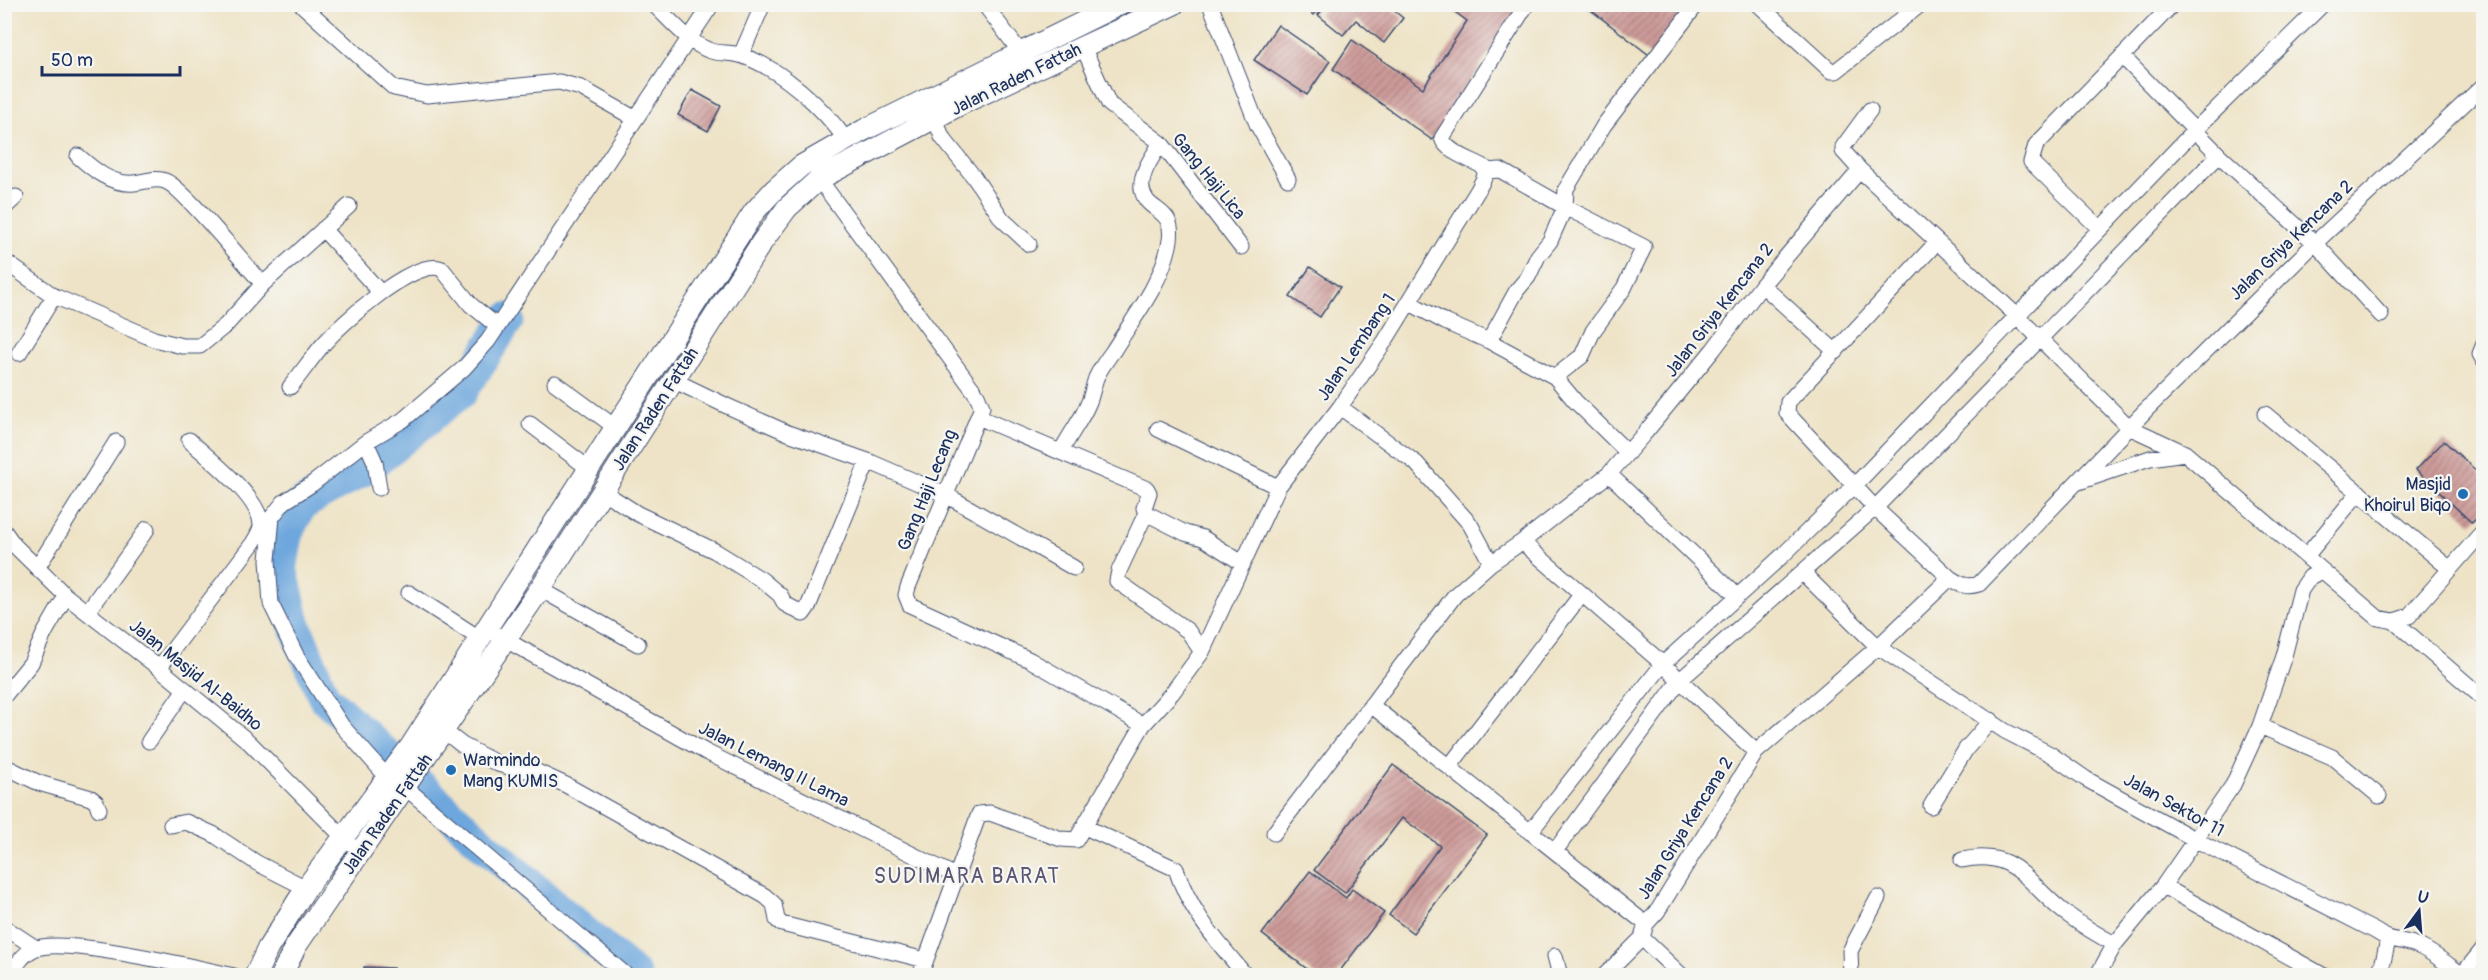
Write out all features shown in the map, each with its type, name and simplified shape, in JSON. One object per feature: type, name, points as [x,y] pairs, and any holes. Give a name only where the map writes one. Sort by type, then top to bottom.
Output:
[{"type":"main road","name":"Jalan Raden Fattah","points":[[281,975],[297,946],[408,785],[419,751],[482,634],[754,212],[801,166],[846,140],[1120,4]]},
{"type":"main road","name":"Jalan Raden Fattah","points":[[255,975],[268,948],[306,888],[390,774],[444,731],[540,589],[673,380],[787,208],[819,179],[934,118],[1174,4]]},
{"type":"street","points":[[301,4],[394,88],[427,95],[559,82],[581,88],[634,118]]},
{"type":"street","points":[[653,4],[692,39],[710,51],[741,55],[765,65],[821,110],[846,140]]},
{"type":"street","points":[[390,774],[342,726],[296,655],[271,604],[268,560],[272,517],[284,502],[403,420],[464,368],[497,326],[634,118],[692,39],[712,4]]},
{"type":"street","points":[[741,55],[763,4]]},
{"type":"street","points":[[984,4],[1021,53]]},
{"type":"street","points":[[1210,4],[1257,124],[1288,179]]},
{"type":"street","points":[[1527,4],[1442,138],[1443,142],[1449,148],[1484,167],[1486,171],[1500,170],[1564,207],[1644,247],[1624,288],[1593,331],[1582,356],[1555,377]]},
{"type":"street","points":[[1489,340],[1517,290],[1528,277],[1538,256],[1550,241],[1564,207],[1566,189],[1605,125],[1697,4]]},
{"type":"street","points":[[1758,4],[1831,71],[1836,71],[1921,4]]},
{"type":"street","points":[[2100,229],[2031,162],[2032,155],[2036,146],[2173,4]]},
{"type":"street","points":[[1530,832],[1663,664],[1736,595],[1783,555],[1855,485],[2195,130],[2323,4]]},
{"type":"street","name":"Gang Haji Lica","points":[[1083,46],[1109,104],[1161,143],[1241,247]]},
{"type":"street","points":[[2122,56],[2219,155],[2315,243],[2381,315]]},
{"type":"street","name":"Jalan Griya Kencana 2","points":[[1604,975],[1644,931],[1657,912],[1756,752],[1878,647],[1950,578],[1966,586],[1979,584],[2129,427],[2315,243],[2484,85]]},
{"type":"street","points":[[1870,110],[1843,147],[1843,151],[1860,170],[2016,315],[2129,427],[2185,453],[2318,564],[2321,571],[2378,618],[2394,621],[2409,616],[2484,530]]},
{"type":"street","points":[[934,118],[942,137],[974,177],[1002,219],[1029,244]]},
{"type":"street","points":[[1061,452],[1089,402],[1097,377],[1146,301],[1169,246],[1172,227],[1169,219],[1152,205],[1142,192],[1142,182],[1148,164],[1161,143]]},
{"type":"street","points":[[1555,851],[1679,681],[1875,508],[2219,155]]},
{"type":"street","points":[[78,156],[110,180],[132,183],[158,179],[167,181],[187,198],[263,284]]},
{"type":"street","name":"Jalan Griya Kencana 2","points":[[1274,833],[1455,595],[1491,563],[1522,542],[1609,474],[1713,350],[1762,285],[1860,170]]},
{"type":"street","name":"Jalan Lembang 1","points":[[1085,827],[1143,725],[1172,693],[1202,652],[1278,487],[1340,407],[1410,303],[1478,190],[1486,171]]},
{"type":"street","name":"Gang Haji Lecang","points":[[819,179],[977,395],[982,407],[908,587],[906,595],[910,605],[1030,660],[1143,725]]},
{"type":"street","points":[[4,261],[54,296],[154,339],[182,346],[200,345],[226,325],[263,284],[349,206]]},
{"type":"street","points":[[323,229],[380,292]]},
{"type":"street","points":[[1937,242],[1788,402],[1786,408],[1787,413],[1875,508],[1950,578]]},
{"type":"street","points":[[290,387],[322,345],[380,292],[418,271],[437,266],[442,269],[471,305],[497,326]]},
{"type":"street","points":[[1762,285],[1836,352]]},
{"type":"street","points":[[19,353],[54,296]]},
{"type":"street","points":[[1410,303],[1445,322],[1489,340],[1555,377],[1575,401],[1628,453]]},
{"type":"street","points":[[2484,344],[2480,354],[2484,361]]},
{"type":"street","points":[[673,380],[788,433],[868,461],[946,495],[1074,568]]},
{"type":"street","points":[[555,383],[615,427]]},
{"type":"street","points":[[1340,407],[1416,463],[1470,524],[1491,563]]},
{"type":"street","points":[[2265,414],[2450,569]]},
{"type":"street","points":[[978,417],[1148,489],[1149,493],[1144,508],[1146,513],[1119,571],[1117,581],[1188,631],[1202,652]]},
{"type":"street","points":[[530,424],[588,468]]},
{"type":"street","points":[[1158,429],[1278,487]]},
{"type":"street","points":[[159,668],[253,543],[261,525],[257,511],[235,482],[189,440]]},
{"type":"street","points":[[37,568],[116,442]]},
{"type":"street","points":[[367,444],[375,462],[379,488]]},
{"type":"street","name":"Jalan Griya Kencana 2","points":[[2075,483],[2150,458],[2185,453]]},
{"type":"street","points":[[602,490],[638,514],[715,551],[762,580],[780,595],[785,604],[803,614],[832,552],[868,461]]},
{"type":"street","points":[[1609,474],[1736,595]]},
{"type":"street","points":[[2307,555],[2359,492]]},
{"type":"street","points":[[1146,513],[1185,533],[1212,543],[1242,563]]},
{"type":"street","points":[[87,612],[147,529]]},
{"type":"street","name":"Jalan Masjid Al-Baidho","points":[[4,531],[66,596],[249,742],[360,853]]},
{"type":"street","name":"Jalan Griya Kencana 2","points":[[1522,542],[1663,664],[1756,752]]},
{"type":"street","points":[[2097,975],[2115,944],[2163,886],[2233,785],[2260,726],[2283,656],[2301,590],[2310,577],[2321,571]]},
{"type":"street","points":[[1803,573],[1878,647]]},
{"type":"street","points":[[540,589],[638,644]]},
{"type":"street","name":"Jalan Lemang II Lama","points":[[409,593],[482,634],[506,640],[706,752],[956,876]]},
{"type":"street","points":[[1449,767],[1581,595]]},
{"type":"street","points":[[4,696],[31,663],[44,634],[66,596]]},
{"type":"street","points":[[2394,621],[2484,699]]},
{"type":"street","name":"Jalan Sektor 11","points":[[1878,647],[2006,731],[2050,754],[2086,779],[2196,840],[2375,931],[2388,940],[2417,945],[2461,975]]},
{"type":"street","points":[[150,741],[185,689]]},
{"type":"street","name":"Jalan Griya Kencana 2","points":[[1371,705],[1555,851],[1644,931]]},
{"type":"street","points":[[1931,806],[1966,749],[1991,720]]},
{"type":"street","points":[[2260,726],[2332,757],[2379,796]]},
{"type":"street","points":[[444,731],[462,745],[498,764],[520,770],[533,770],[566,784],[765,896],[774,904],[777,920],[782,924],[925,960]]},
{"type":"street","points":[[4,766],[39,783],[91,798],[99,809]]},
{"type":"street","points":[[408,785],[627,975]]},
{"type":"street","points":[[920,975],[979,814],[982,812],[1071,841],[1079,838],[1085,827],[1176,869],[1184,895],[1209,931],[1246,975]]},
{"type":"street","points":[[171,825],[186,822],[213,834],[257,863],[306,888]]},
{"type":"street","points":[[1962,860],[1989,856],[2010,865],[2064,912],[2115,944]]},
{"type":"street","points":[[2163,886],[2324,975]]},
{"type":"street","points":[[1851,975],[1850,951],[1878,898]]},
{"type":"street","points":[[4,927],[36,948]]},
{"type":"street","points":[[1644,931],[1682,975]]},
{"type":"street","points":[[2378,975],[2384,962],[2388,940]]},
{"type":"street","points":[[12,975],[18,960],[36,948],[82,947],[234,975]]},
{"type":"street","points":[[2461,975],[2484,948]]},
{"type":"street","points":[[1555,956],[1560,975]]},
{"type":"building","points":[[1300,4],[1321,4],[1313,15]]},
{"type":"building","points":[[1327,4],[1386,4],[1403,18],[1384,43],[1356,20],[1343,35],[1318,15]]},
{"type":"building","points":[[1444,4],[1521,4],[1432,140],[1333,69],[1352,40],[1423,88],[1467,21]]},
{"type":"building","points":[[1583,4],[1691,4],[1653,58]]},
{"type":"building","points":[[1278,25],[1330,61],[1307,95],[1254,60]]},
{"type":"building","points":[[692,90],[721,106],[708,131],[678,115]]},
{"type":"building","points":[[1310,267],[1340,287],[1320,317],[1290,297]]},
{"type":"building","name":"Masjid Khoirul Biqo","points":[[2444,441],[2484,478],[2484,510],[2472,523],[2416,470]]},
{"type":"building","points":[[1393,765],[1487,835],[1413,933],[1389,915],[1440,846],[1402,818],[1345,893],[1314,870]]},
{"type":"building","points":[[1310,871],[1346,898],[1352,889],[1384,913],[1336,976],[1316,976],[1262,934]]},
{"type":"building","points":[[364,967],[393,968],[393,976],[364,976]]},
{"type":"waterway","points":[[508,319],[461,392],[368,467],[301,505],[288,530],[281,568],[294,623],[324,697],[483,844],[635,976]]},
{"type":"place","name":"Masjid Khoirul Biqo","points":[[2463,494]]},
{"type":"place","name":"Warmindo Mang KUMIS","points":[[451,770]]},
{"type":"district","name":"SUDIMARA BARAT","points":[[967,876]]}]
